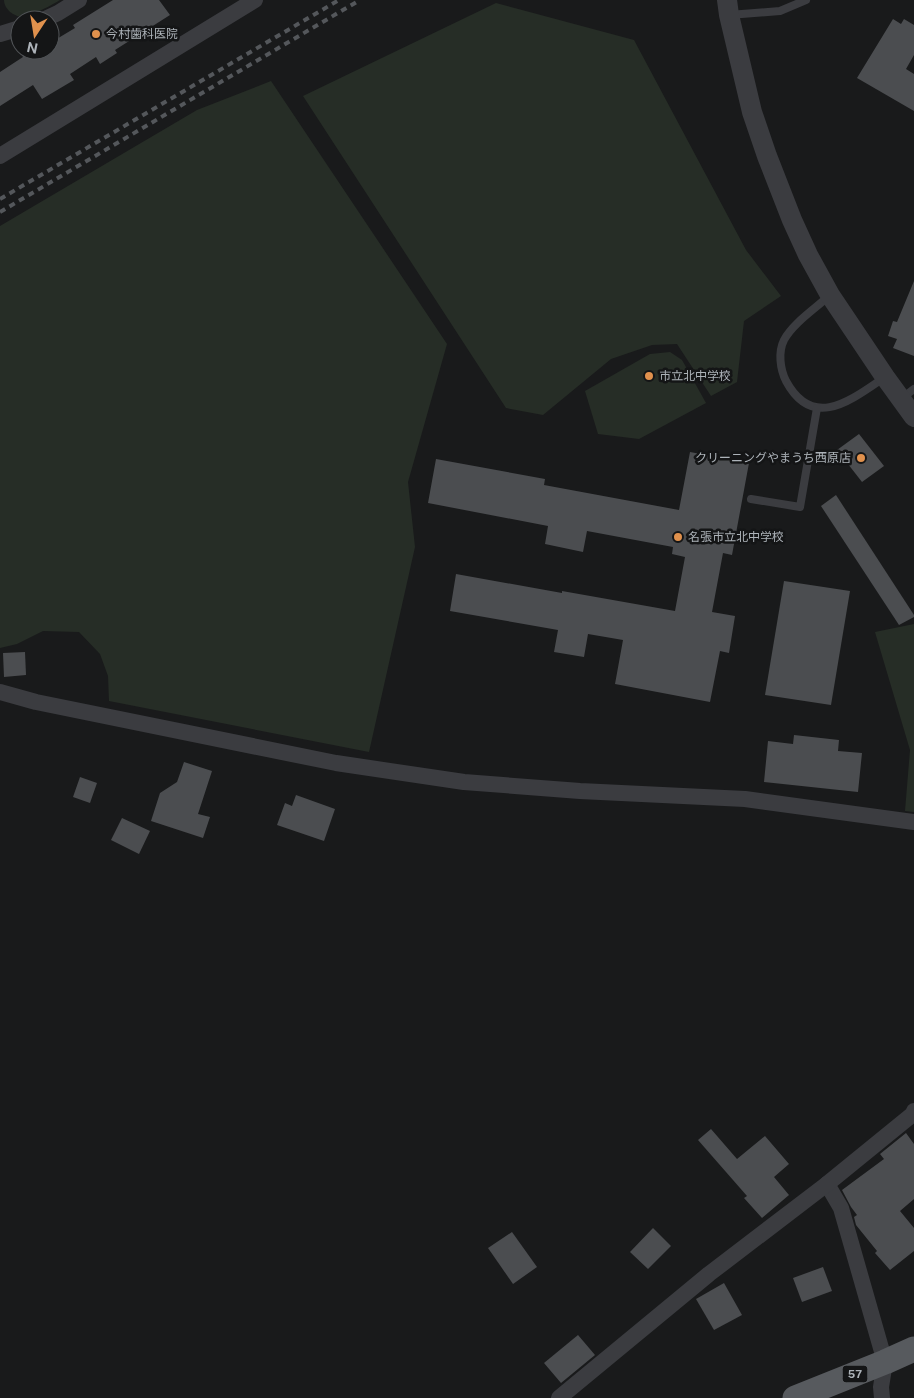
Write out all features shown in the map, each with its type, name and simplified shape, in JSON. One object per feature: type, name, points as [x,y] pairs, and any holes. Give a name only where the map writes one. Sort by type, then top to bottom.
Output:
[{"type":"main road","name":"57","points":[[795,1398],[914,1349]]},
{"type":"street","points":[[60,12],[78,0]]},
{"type":"street","points":[[0,156],[255,0]]},
{"type":"street","points":[[728,7],[752,112],[792,220],[808,255],[830,295],[884,377],[908,394],[914,417]]},
{"type":"street","points":[[0,692],[36,702],[336,763],[464,782],[580,791],[745,799],[914,822]]},
{"type":"street","points":[[559,1398],[709,1274],[827,1184],[913,1114],[914,1111]]},
{"type":"street","points":[[827,1184],[841,1208],[885,1362],[881,1388],[882,1398]]},
{"type":"lane","points":[[728,7],[780,11],[806,0]]},
{"type":"lane","points":[[830,295],[789,332],[784,341],[780,364],[784,378],[791,391],[801,401],[817,408],[841,404],[884,377]]},
{"type":"lane","points":[[752,500],[800,507],[817,408]]},
{"type":"shaded area","points":[[4,0],[60,0],[42,10],[10,10],[10,12]]},
{"type":"shaded area","points":[[496,3],[634,40],[746,250],[781,296],[744,321],[737,382],[711,396],[677,344],[652,345],[611,359],[543,415],[506,408],[303,96]]},
{"type":"shaded area","points":[[271,81],[447,344],[408,482],[415,547],[369,752],[109,701],[108,676],[100,654],[79,632],[43,631],[17,644],[0,648],[0,226],[197,110]]},
{"type":"shaded area","points":[[670,352],[682,360],[706,403],[639,439],[598,434],[585,391],[650,354]]},
{"type":"shaded area","points":[[914,624],[914,812],[905,811],[910,750],[875,632]]},
{"type":"building","points":[[113,0],[159,0],[170,15],[115,50],[117,53],[100,64],[96,57],[70,74],[74,80],[42,99],[33,85],[0,106],[0,72],[18,60],[60,60],[60,37],[75,28],[73,25]]},
{"type":"building","points":[[893,19],[901,24],[904,19],[914,25],[914,55],[906,69],[914,74],[914,111],[857,78]]},
{"type":"building","points":[[914,281],[914,356],[893,348],[897,339],[888,336],[893,321],[897,322]]},
{"type":"building","name":"クリーニングやまうち西原店","points":[[859,434],[884,466],[862,482],[837,450]]},
{"type":"building","points":[[690,452],[749,463],[732,555],[723,553],[712,612],[735,616],[729,653],[720,651],[710,702],[615,684],[623,640],[588,634],[584,657],[554,652],[558,630],[450,611],[456,574],[675,611],[685,557],[672,554],[673,547],[587,531],[583,552],[545,544],[548,526],[428,503],[436,459],[545,479],[544,485],[679,510]]},
{"type":"building","points":[[836,495],[914,617],[899,625],[821,506]]},
{"type":"building","points":[[784,581],[850,591],[831,705],[765,695]]},
{"type":"building","points":[[25,652],[26,675],[4,677],[3,653]]},
{"type":"building","points":[[794,735],[839,740],[838,751],[862,753],[858,792],[764,782],[768,741],[793,744]]},
{"type":"building","points":[[184,762],[212,771],[198,814],[210,817],[203,838],[151,821],[160,793],[177,782]]},
{"type":"building","points":[[80,777],[97,783],[90,803],[73,797]]},
{"type":"building","points":[[296,795],[335,809],[324,841],[277,825],[285,803],[292,806]]},
{"type":"building","points":[[122,818],[150,831],[139,854],[111,840]]},
{"type":"building","points":[[711,1129],[737,1159],[765,1136],[789,1164],[774,1177],[789,1195],[762,1218],[744,1198],[747,1196],[698,1140]]},
{"type":"building","points":[[906,1133],[914,1144],[914,1199],[900,1211],[914,1228],[914,1251],[890,1270],[875,1253],[877,1251],[856,1225],[854,1217],[857,1215],[842,1190],[884,1159],[880,1154]]},
{"type":"building","points":[[653,1228],[671,1246],[648,1269],[630,1252]]},
{"type":"building","points":[[512,1232],[537,1267],[513,1284],[488,1248]]},
{"type":"building","points":[[823,1267],[832,1291],[802,1302],[793,1278]]},
{"type":"building","points":[[724,1283],[742,1315],[714,1330],[696,1299]]},
{"type":"building","points":[[578,1335],[595,1355],[561,1383],[544,1363]]},
{"type":"railway","points":[[0,199],[339,0]]},
{"type":"railway","points":[[0,212],[360,0]]},
{"type":"place","name":"今村歯科医院","points":[[96,34]]},
{"type":"place","name":"市立北中学校","points":[[649,376]]},
{"type":"place","name":"クリーニングやまうち西原店","points":[[861,458]]},
{"type":"place","name":"名張市立北中学校","points":[[678,537]]}]
